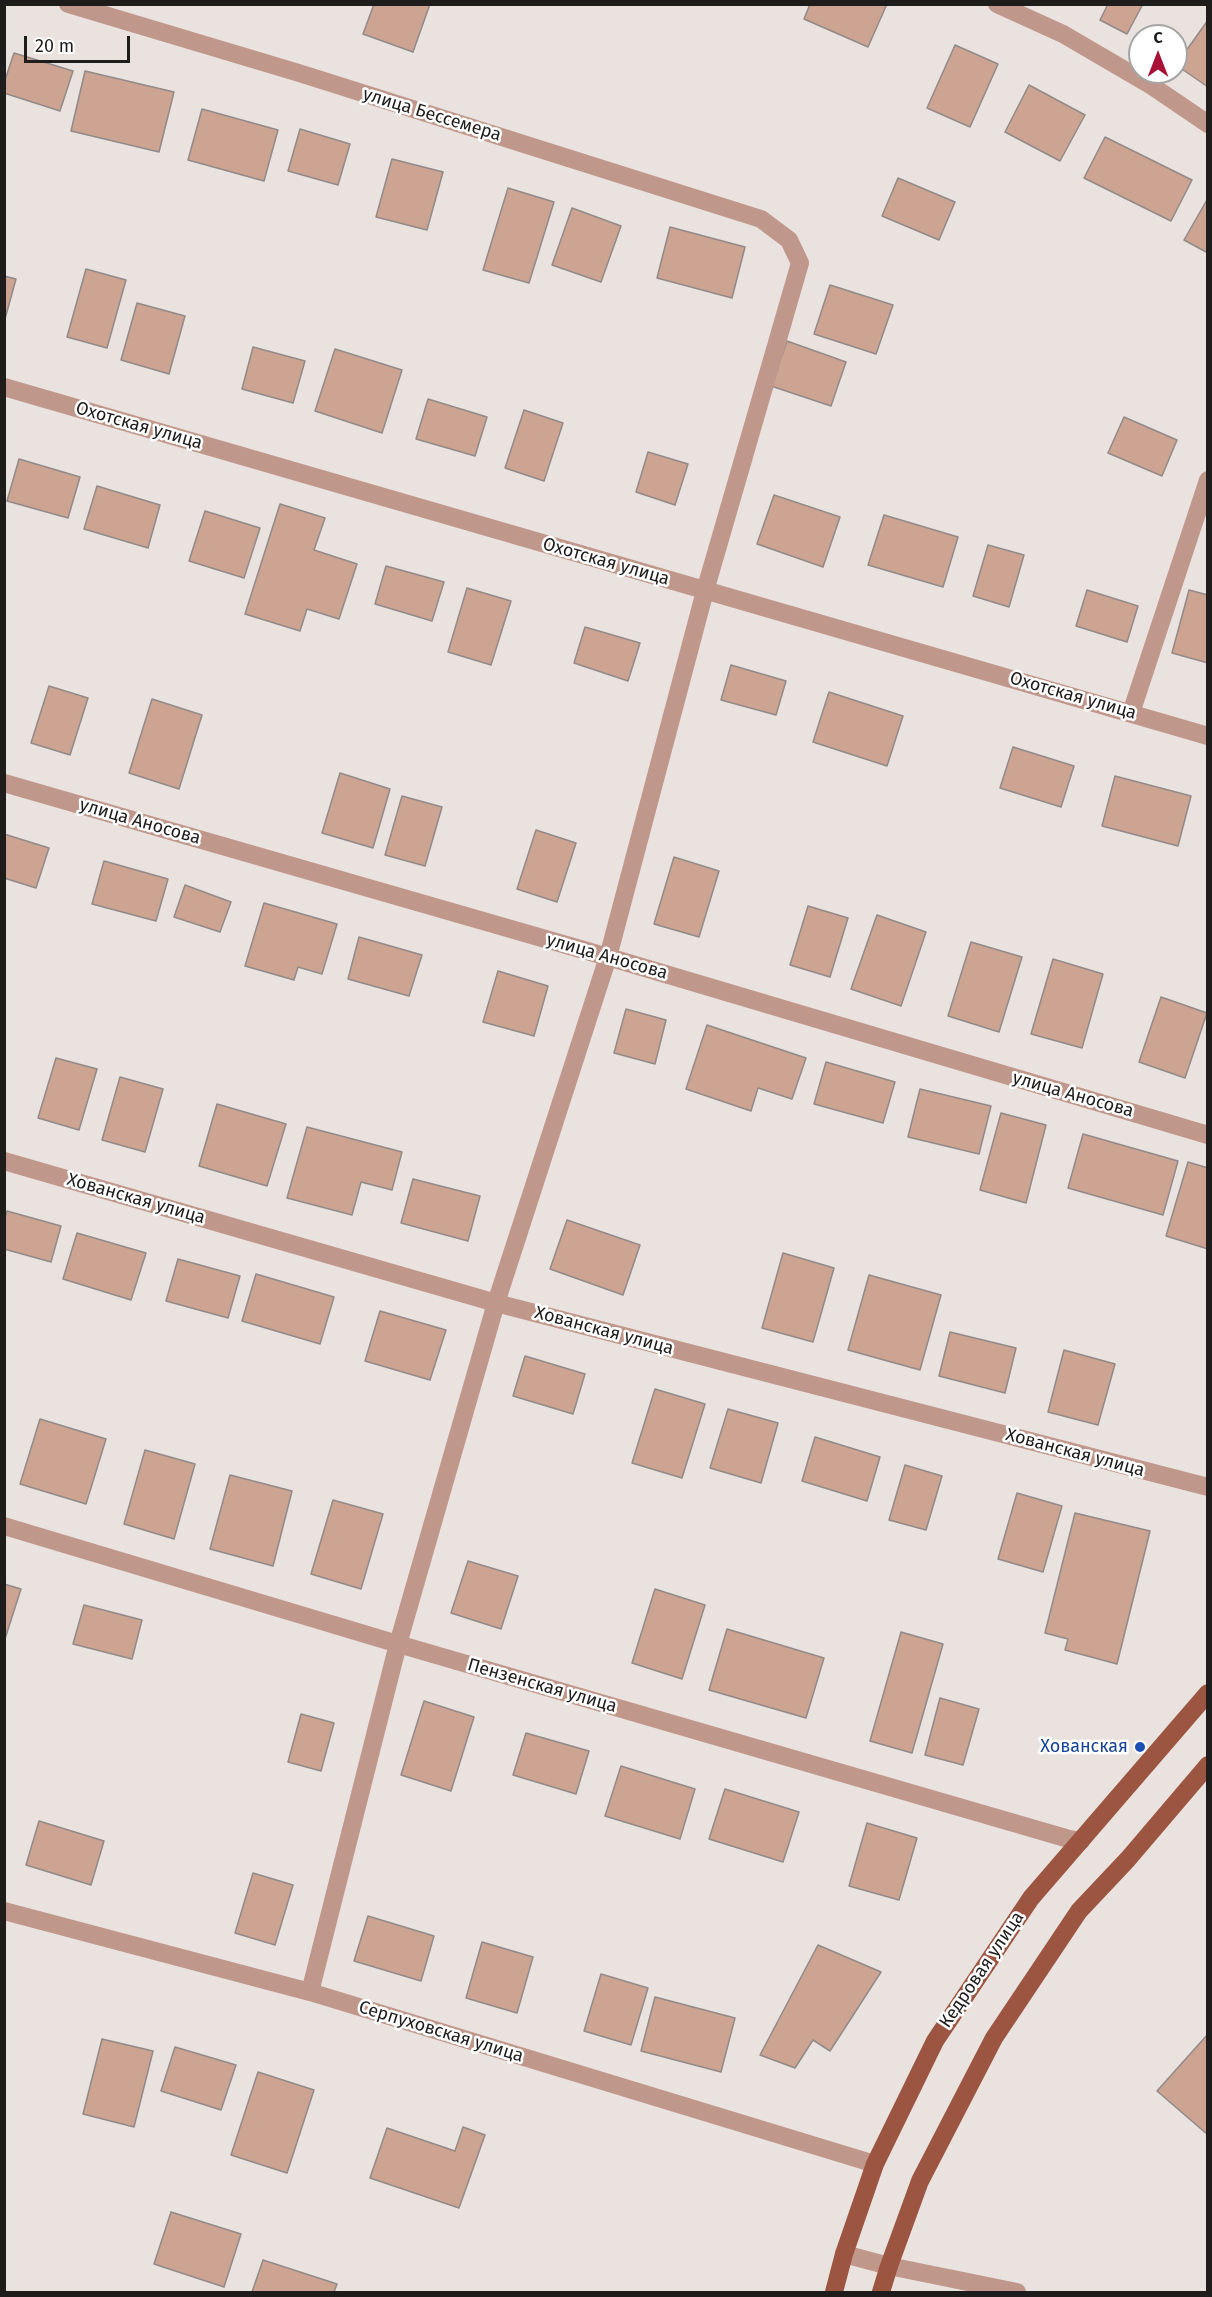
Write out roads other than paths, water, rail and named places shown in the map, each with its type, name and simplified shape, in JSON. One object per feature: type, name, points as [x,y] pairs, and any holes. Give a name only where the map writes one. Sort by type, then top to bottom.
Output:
[{"type":"main road","name":"Кедровая улица","points":[[834,2292],[844,2254],[875,2164],[935,2041],[1031,1898],[1208,1693]]},
{"type":"main road","points":[[881,2292],[920,2181],[994,2038],[1079,1911],[1128,1859],[1208,1765]]},
{"type":"street","name":"улица Бессемера","points":[[68,4],[299,73],[761,219],[789,240],[800,263],[705,591]]},
{"type":"street","points":[[998,4],[1063,34],[1152,86],[1208,124]]},
{"type":"street","name":"Охотская улица","points":[[4,387],[1208,736]]},
{"type":"street","points":[[1131,713],[1208,480]]},
{"type":"street","points":[[310,1992],[398,1644],[496,1303],[608,957],[705,591]]},
{"type":"street","name":"улица Аносова","points":[[4,783],[608,957],[1208,1135]]},
{"type":"street","name":"Хованская улица","points":[[4,1161],[496,1303],[1208,1487]]},
{"type":"street","name":"Пензенская улица","points":[[4,1526],[398,1644],[1081,1841]]},
{"type":"street","name":"Серпуховская улица","points":[[4,1911],[310,1992],[875,2164]]},
{"type":"street","points":[[844,2254],[889,2266],[1017,2292]]},
{"type":"place","name":"Хованская","points":[[1140,1747]]}]
